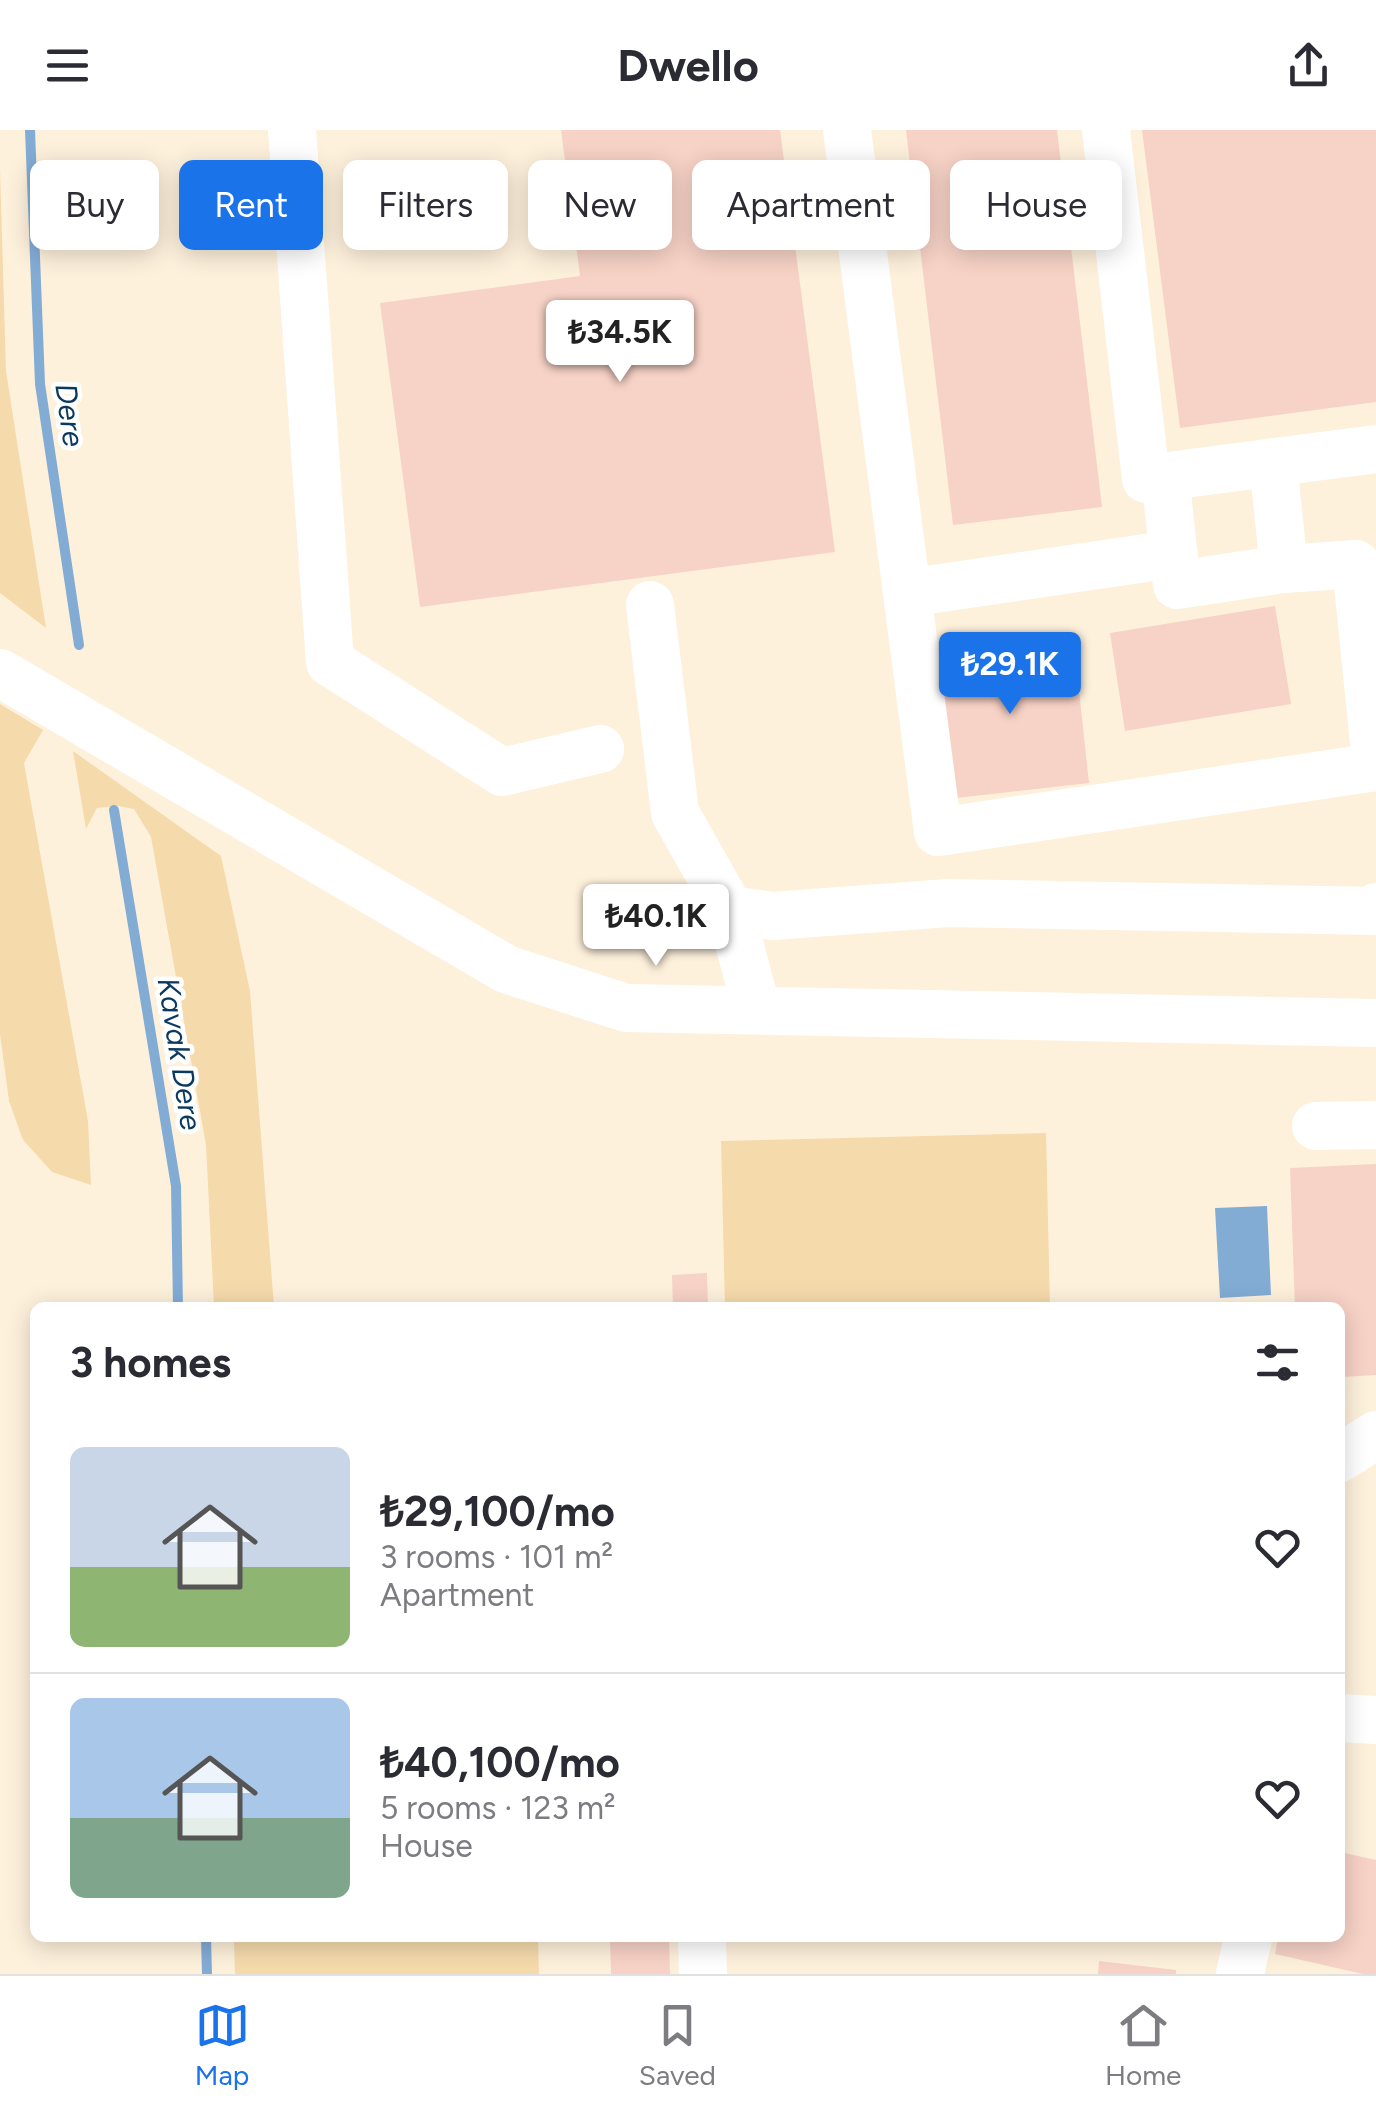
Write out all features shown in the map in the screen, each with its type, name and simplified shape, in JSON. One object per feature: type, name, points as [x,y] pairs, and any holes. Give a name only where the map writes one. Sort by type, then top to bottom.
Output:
[{"type":"street","points":[[292,130],[330,662],[502,772],[600,749]]},
{"type":"street","points":[[847,130],[938,832],[1376,765],[1356,564],[1284,569],[1177,585],[1165,476]]},
{"type":"street","points":[[1106,130],[1146,479],[1376,449]]},
{"type":"street","points":[[1273,462],[1284,569]]},
{"type":"street","points":[[907,593],[1173,554]]},
{"type":"street","points":[[650,605],[675,813],[730,910],[756,1010]]},
{"type":"street","points":[[0,674],[506,968],[626,1008],[1376,1023]]},
{"type":"street","points":[[730,910],[773,916],[948,903],[1374,911],[1376,907]]},
{"type":"street","points":[[1316,1126],[1376,1125]]},
{"type":"street","points":[[1345,1455],[1376,1435]]},
{"type":"street","points":[[1345,1718],[1376,1720]]},
{"type":"street","points":[[702,1942],[702,1974]]},
{"type":"street","points":[[1240,1974],[1247,1942]]},
{"type":"shaded area","points":[[0,168],[6,371],[46,628],[0,593]]},
{"type":"shaded area","points":[[0,704],[43,730],[24,763],[88,1121],[91,1185],[52,1172],[23,1140],[9,1101],[0,1034]]},
{"type":"shaded area","points":[[73,751],[221,856],[250,991],[274,1302],[214,1302],[206,1145],[151,837],[134,809],[119,806],[97,808],[86,829]]},
{"type":"shaded area","points":[[1046,1133],[1050,1302],[725,1302],[721,1141]]},
{"type":"shaded area","points":[[234,1942],[538,1942],[539,1974],[235,1974]]},
{"type":"water","points":[[1267,1206],[1271,1295],[1220,1298],[1215,1208]]},
{"type":"building","points":[[561,130],[780,130],[784,160],[692,160],[692,250],[796,250],[835,552],[420,607],[380,303],[580,276],[577,250],[672,250],[672,160],[565,160]]},
{"type":"building","points":[[906,130],[1057,130],[1061,160],[950,160],[950,250],[1071,250],[1102,507],[953,525],[920,250],[930,250],[930,160],[910,160]]},
{"type":"building","points":[[1142,130],[1376,130],[1376,402],[1180,428]]},
{"type":"building","points":[[1275,606],[1291,704],[1125,731],[1110,633]]},
{"type":"building","points":[[1073,635],[1089,783],[947,799],[931,651]]},
{"type":"building","points":[[1376,1164],[1376,1375],[1345,1377],[1345,1302],[1295,1302],[1290,1168]]},
{"type":"building","points":[[707,1273],[708,1302],[673,1302],[672,1275]]},
{"type":"building","points":[[1345,1853],[1376,1860],[1376,1974],[1275,1954],[1277,1942],[1345,1942]]},
{"type":"building","points":[[610,1942],[669,1942],[670,1974],[611,1974]]},
{"type":"building","points":[[1099,1961],[1176,1970],[1176,1974],[1098,1974]]},
{"type":"waterway","name":"Dere","points":[[30,130],[40,384],[79,645]]},
{"type":"waterway","name":"Kavak Dere","points":[[114,810],[176,1186],[178,1302]]},
{"type":"waterway","name":"Kavak Dere","points":[[206,1942],[207,1974]]}]
